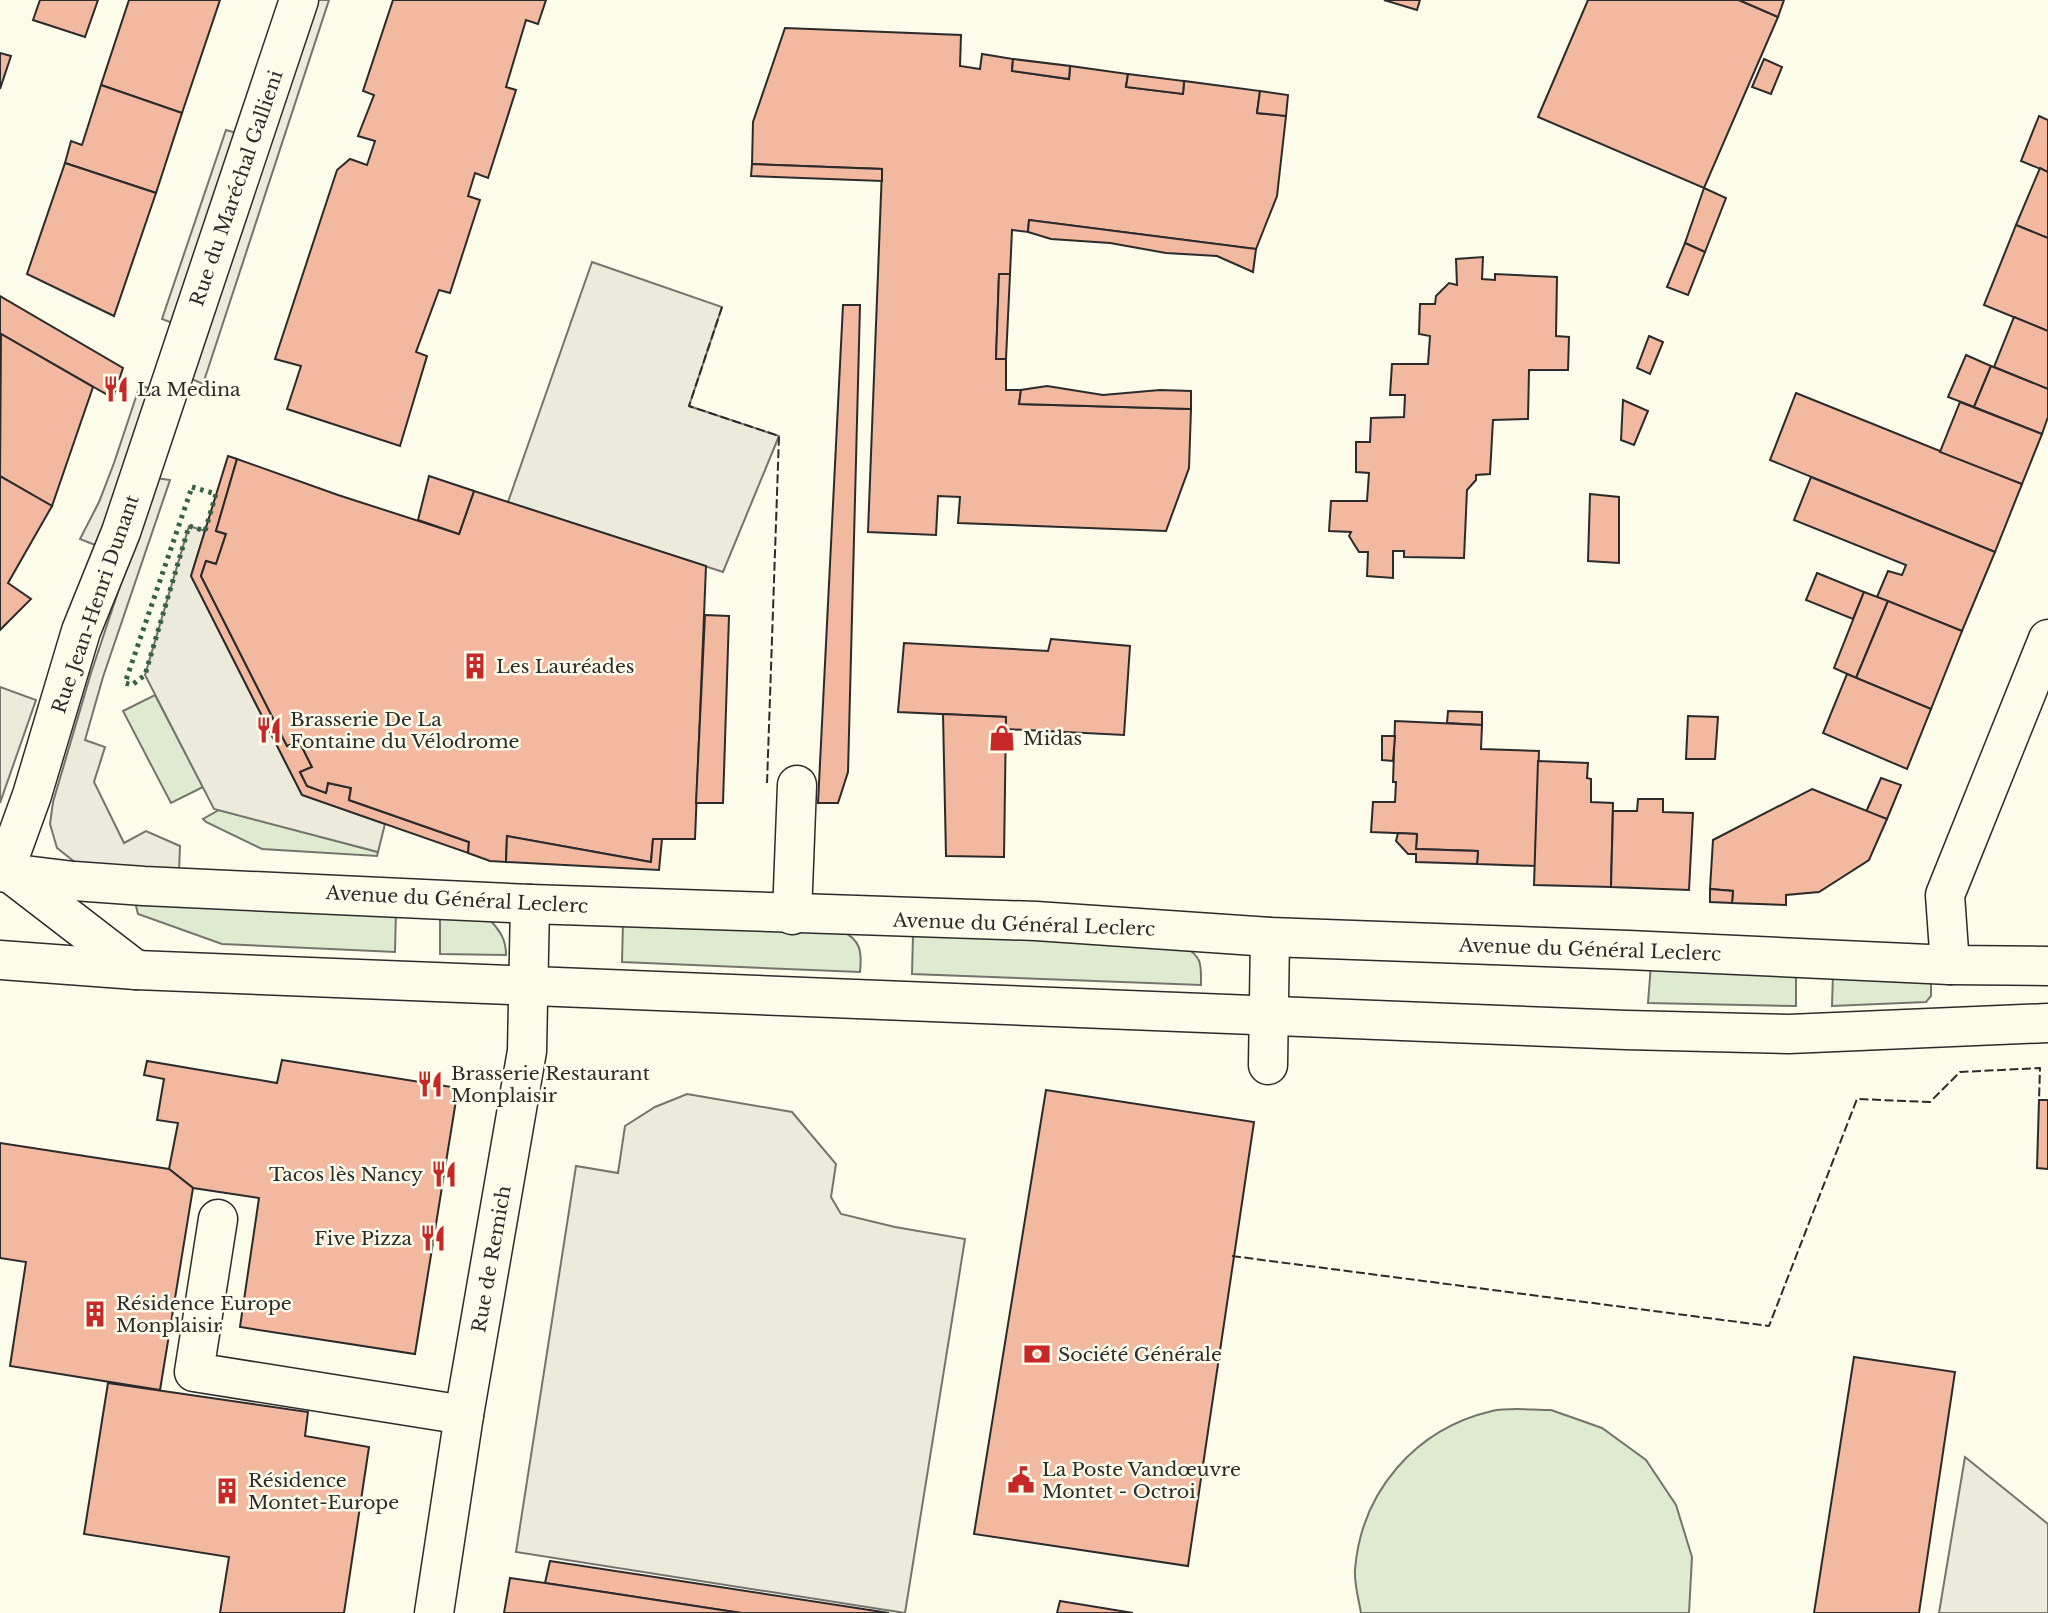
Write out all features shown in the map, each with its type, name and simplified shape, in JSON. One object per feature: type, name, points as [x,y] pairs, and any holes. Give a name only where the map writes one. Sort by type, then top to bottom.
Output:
[{"type":"street","name":"Rue du Maréchal Gallieni","points":[[173,376],[299,0]]},
{"type":"street","name":"Rue Jean-Henri Dunant","points":[[5,872],[32,794],[81,631],[121,532],[173,376]]},
{"type":"street","points":[[1950,965],[1945,895],[2048,639]]},
{"type":"street","points":[[792,915],[797,785]]},
{"type":"street","name":"Avenue du Général Leclerc","points":[[5,872],[144,886],[530,904],[792,915],[1036,921],[1269,937],[1950,965],[2048,966]]},
{"type":"street","points":[[5,872],[135,970]]},
{"type":"street","name":"Rue de Remich","points":[[434,1613],[464,1415],[527,1051],[530,904]]},
{"type":"street","points":[[1268,1065],[1269,937]]},
{"type":"street","points":[[0,960],[135,970],[1268,1017],[1789,1034],[2048,1023]]},
{"type":"street","points":[[218,1219],[194,1372],[464,1415]]},
{"type":"green space","points":[[155,695],[203,787],[171,803],[123,711]]},
{"type":"green space","points":[[219,810],[378,852],[377,856],[262,849],[203,819]]},
{"type":"green space","points":[[141,901],[396,911],[395,952],[222,944],[138,914],[136,906]]},
{"type":"green space","points":[[440,913],[490,920],[502,936],[506,955],[440,954]]},
{"type":"green space","points":[[623,922],[842,931],[853,938],[859,947],[860,972],[622,962]]},
{"type":"green space","points":[[913,935],[1184,946],[1195,954],[1200,962],[1201,985],[912,974]]},
{"type":"green space","points":[[1651,964],[1796,972],[1796,1006],[1648,1003]]},
{"type":"green space","points":[[1833,974],[1931,980],[1931,996],[1926,1002],[1832,1006]]},
{"type":"green space","points":[[1499,1410],[1551,1410],[1602,1428],[1646,1460],[1676,1505],[1692,1557],[1689,1613],[1361,1613],[1355,1575],[1359,1542],[1368,1515],[1397,1468],[1439,1432],[1464,1420]]},
{"type":"shaded area","points":[[313,0],[329,0],[203,384],[189,378]]},
{"type":"shaded area","points":[[226,130],[240,134],[175,324],[162,319]]},
{"type":"shaded area","points":[[592,262],[722,307],[689,406],[779,436],[723,572],[508,502]]},
{"type":"shaded area","points":[[140,385],[153,390],[112,508],[95,545],[80,539],[99,502]]},
{"type":"shaded area","points":[[156,478],[170,480],[103,677],[85,740],[105,747],[94,782],[124,843],[146,831],[180,846],[179,871],[76,863],[57,848],[50,824],[53,802],[91,673]]},
{"type":"shaded area","points":[[189,526],[205,531],[191,576],[302,795],[385,824],[378,852],[214,809],[145,675]]},
{"type":"shaded area","points":[[0,687],[36,700],[0,803]]},
{"type":"shaded area","points":[[687,1094],[792,1112],[836,1164],[831,1197],[841,1214],[965,1239],[905,1613],[516,1552],[576,1166],[618,1173],[625,1126],[655,1107]]},
{"type":"shaded area","points":[[1965,1457],[2048,1524],[2048,1613],[1939,1613]]},
{"type":"building","points":[[40,0],[98,0],[85,37],[33,20]]},
{"type":"building","points":[[129,0],[220,0],[182,113],[101,85]]},
{"type":"building","points":[[393,0],[546,0],[538,24],[526,20],[506,87],[516,90],[488,178],[475,173],[468,196],[480,200],[450,293],[439,290],[416,352],[427,356],[400,446],[287,409],[301,366],[275,359],[337,170],[350,159],[367,165],[375,141],[358,136],[374,95],[363,91]]},
{"type":"building","points":[[1384,0],[1420,0],[1417,10]]},
{"type":"building","points":[[1588,0],[1739,0],[1778,17],[1704,188],[1538,117]]},
{"type":"building","points":[[1739,0],[1784,0],[1778,17]]},
{"type":"building","points":[[785,28],[961,35],[960,66],[980,69],[982,54],[1013,59],[1012,71],[1069,79],[1070,66],[1128,74],[1126,87],[1183,94],[1184,81],[1260,91],[1257,113],[1286,116],[1277,196],[1256,249],[1029,220],[1028,232],[1012,230],[1010,274],[999,274],[996,359],[1006,359],[1006,390],[1021,390],[1019,404],[1191,409],[1189,468],[1166,531],[958,523],[960,497],[938,496],[936,535],[868,532],[882,169],[752,164],[753,122]]},
{"type":"building","points":[[0,53],[11,56],[0,89]]},
{"type":"building","points":[[1013,59],[1070,66],[1069,79],[1012,71]]},
{"type":"building","points":[[1764,59],[1782,67],[1771,94],[1752,87]]},
{"type":"building","points":[[1128,74],[1184,81],[1183,94],[1126,87]]},
{"type":"building","points":[[101,85],[182,113],[156,193],[65,163],[71,141],[82,145]]},
{"type":"building","points":[[1260,91],[1288,95],[1286,116],[1257,113]]},
{"type":"building","points":[[2039,116],[2048,120],[2048,172],[2021,161]]},
{"type":"building","points":[[65,163],[156,193],[114,316],[27,274]]},
{"type":"building","points":[[752,164],[882,169],[882,181],[751,176]]},
{"type":"building","points":[[2040,168],[2048,172],[2048,238],[2016,225]]},
{"type":"building","points":[[1704,188],[1726,198],[1705,252],[1685,243]]},
{"type":"building","points":[[1029,220],[1256,249],[1253,272],[1217,256],[1166,253],[1110,243],[1051,239],[1028,232]]},
{"type":"building","points":[[2016,225],[2048,238],[2048,331],[1984,305]]},
{"type":"building","points":[[1685,243],[1705,252],[1688,295],[1667,287]]},
{"type":"building","points":[[1483,257],[1482,279],[1495,280],[1495,274],[1557,277],[1556,336],[1569,337],[1568,370],[1529,370],[1528,419],[1493,420],[1490,474],[1476,475],[1476,480],[1467,490],[1464,558],[1404,557],[1404,551],[1393,551],[1393,578],[1367,576],[1368,552],[1359,552],[1349,536],[1351,532],[1329,531],[1331,501],[1367,501],[1369,473],[1356,472],[1356,442],[1370,442],[1371,418],[1404,417],[1405,395],[1390,395],[1392,364],[1428,364],[1430,336],[1419,334],[1420,304],[1435,304],[1436,296],[1449,283],[1457,285],[1456,259]]},
{"type":"building","points":[[999,274],[1010,274],[1006,359],[996,359]]},
{"type":"building","points":[[0,296],[123,368],[113,398],[1,334],[0,336]]},
{"type":"building","points":[[843,305],[860,305],[848,772],[838,803],[818,803]]},
{"type":"building","points":[[2014,317],[2048,331],[2048,389],[1994,367]]},
{"type":"building","points":[[1,334],[93,387],[52,506],[0,476]]},
{"type":"building","points":[[1649,336],[1663,342],[1650,374],[1637,368]]},
{"type":"building","points":[[1966,355],[1991,366],[1974,407],[1948,397]]},
{"type":"building","points":[[1991,366],[2048,389],[2048,417],[2042,434],[1974,407]]},
{"type":"building","points":[[1047,386],[1103,395],[1160,390],[1191,391],[1191,409],[1019,404],[1021,390]]},
{"type":"building","points":[[1796,393],[2022,484],[1995,552],[1770,460]]},
{"type":"building","points":[[1623,400],[1648,411],[1634,445],[1621,440]]},
{"type":"building","points":[[1960,402],[2042,434],[2022,484],[1940,452]]},
{"type":"building","points":[[228,456],[237,459],[216,531],[226,534],[216,564],[206,561],[201,576],[287,746],[299,741],[312,767],[300,772],[307,786],[326,793],[328,783],[351,788],[349,800],[469,842],[468,853],[302,795],[191,576]]},
{"type":"building","name":"Les Lauréades","points":[[237,459],[459,534],[474,491],[706,566],[695,839],[653,839],[651,862],[507,836],[506,862],[490,861],[468,853],[469,842],[349,800],[351,788],[328,783],[326,793],[307,786],[300,772],[312,767],[299,741],[287,746],[201,576],[206,561],[216,564],[226,534],[216,531]]},
{"type":"building","points":[[0,476],[52,506],[8,583],[31,599],[0,630]]},
{"type":"building","points":[[429,476],[474,491],[459,534],[418,520]]},
{"type":"building","points":[[1811,477],[1995,552],[1962,631],[1877,597],[1888,571],[1902,575],[1906,565],[1794,520]]},
{"type":"building","points":[[1590,494],[1619,497],[1619,563],[1588,561]]},
{"type":"building","points":[[1817,573],[1864,592],[1853,619],[1806,600]]},
{"type":"building","points":[[1864,592],[1888,601],[1856,678],[1834,668]]},
{"type":"building","points":[[1888,601],[1962,631],[1931,709],[1856,678]]},
{"type":"building","points":[[705,615],[729,616],[723,803],[696,803]]},
{"type":"building","points":[[1051,639],[1130,646],[1124,735],[1005,729],[1006,717],[898,712],[904,643],[1048,651]]},
{"type":"building","points":[[1847,674],[1931,709],[1907,769],[1823,733]]},
{"type":"building","points":[[1448,711],[1482,712],[1482,725],[1447,723]]},
{"type":"building","points":[[943,714],[1006,717],[1004,857],[946,856]]},
{"type":"building","points":[[1688,716],[1718,717],[1715,759],[1686,759]]},
{"type":"building","points":[[1395,721],[1482,725],[1481,749],[1539,751],[1535,866],[1477,864],[1478,851],[1416,849],[1417,834],[1371,832],[1373,802],[1395,802]]},
{"type":"building","points":[[1382,736],[1395,736],[1393,761],[1382,760]]},
{"type":"building","points":[[1538,761],[1588,763],[1587,778],[1591,779],[1591,802],[1613,803],[1611,887],[1534,885]]},
{"type":"building","points":[[1881,778],[1901,785],[1887,819],[1866,812]]},
{"type":"building","points":[[1812,789],[1887,819],[1869,860],[1819,892],[1786,895],[1786,905],[1732,903],[1733,891],[1710,889],[1713,840]]},
{"type":"building","points":[[1638,799],[1663,799],[1663,812],[1693,813],[1689,890],[1611,887],[1613,811],[1637,811]]},
{"type":"building","points":[[1398,833],[1417,834],[1416,849],[1478,851],[1477,864],[1416,862],[1416,854],[1408,854],[1396,841]]},
{"type":"building","points":[[507,836],[651,862],[653,839],[662,839],[659,870],[506,862]]},
{"type":"building","points":[[1710,889],[1733,891],[1732,903],[1710,902]]},
{"type":"building","points":[[282,1060],[458,1088],[415,1354],[240,1327],[259,1198],[193,1188],[169,1169],[178,1123],[157,1120],[164,1079],[144,1075],[147,1061],[277,1083]]},
{"type":"building","points":[[1046,1090],[1254,1122],[1188,1566],[974,1534]]},
{"type":"building","points":[[2039,1100],[2048,1100],[2048,1169],[2037,1168]]},
{"type":"building","name":"Résidence Europe Monplaisir","points":[[0,1143],[169,1169],[193,1188],[160,1390],[10,1366],[26,1262],[0,1258]]},
{"type":"building","points":[[1854,1357],[1955,1372],[1919,1613],[1814,1613]]},
{"type":"building","name":"Résidence Montet-Europe","points":[[108,1383],[308,1412],[305,1436],[369,1447],[344,1613],[220,1613],[229,1557],[84,1534]]},
{"type":"building","points":[[550,1561],[889,1613],[741,1613],[545,1583]]},
{"type":"building","points":[[510,1578],[545,1583],[741,1613],[504,1613]]},
{"type":"building","points":[[1060,1601],[1133,1613],[1057,1613]]},
{"type":"hedge","points":[[192,487],[216,494],[205,531],[189,526],[145,675],[132,685],[125,683],[192,487]]},
{"type":"fence","points":[[722,307],[689,406],[779,436],[767,784]]},
{"type":"fence","points":[[1232,1256],[1769,1326],[1857,1099],[1930,1102],[1960,1072],[2040,1068],[2039,1100]]},
{"type":"place","name":"La Medina","points":[[116,389]]},
{"type":"place","name":"Les Lauréades","points":[[475,666]]},
{"type":"place","name":"Brasserie De La Fontaine du Vélodrome","points":[[269,730]]},
{"type":"place","name":"Midas","points":[[1002,738]]},
{"type":"place","name":"Brasserie Restaurant Monplaisir","points":[[430,1084]]},
{"type":"place","name":"Tacos lès Nancy","points":[[444,1174]]},
{"type":"place","name":"Five Pizza","points":[[433,1238]]},
{"type":"place","name":"Résidence Europe Monplaisir","points":[[95,1314]]},
{"type":"place","name":"Société Générale","points":[[1037,1354]]},
{"type":"place","name":"La Poste Vandœuvre Montet - Octroi","points":[[1021,1480]]},
{"type":"place","name":"Résidence Montet-Europe","points":[[227,1491]]}]
